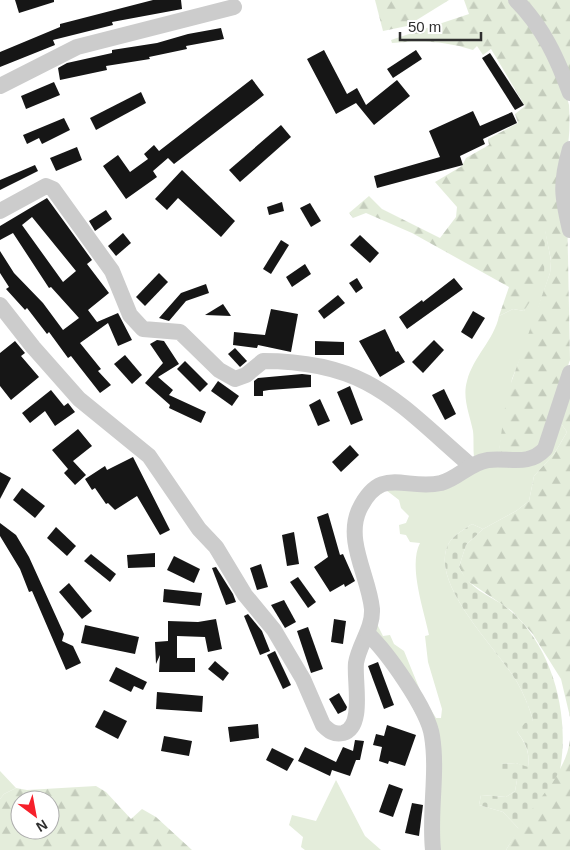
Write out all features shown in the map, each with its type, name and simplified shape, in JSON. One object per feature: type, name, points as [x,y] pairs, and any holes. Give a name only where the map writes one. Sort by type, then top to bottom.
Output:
[{"type":"street","points":[[516,0],[528,12],[551,46],[570,93]]},
{"type":"street","points":[[0,86],[76,48],[234,7]]},
{"type":"street","points":[[570,149],[563,175],[562,193],[570,230]]},
{"type":"street","points":[[0,211],[46,186],[53,190],[112,271],[130,315],[144,329],[180,332],[219,370],[235,379],[246,375],[263,361],[313,365],[354,376],[374,385],[405,406],[470,465]]},
{"type":"street","points":[[0,305],[33,347],[79,399],[149,456],[199,529],[216,547],[245,595],[274,630],[304,679],[320,720],[329,731],[338,734],[347,732],[356,720],[356,663],[361,644],[368,634],[372,610],[354,530],[355,521],[364,501],[378,486],[386,481],[441,482],[458,475],[470,465],[491,460],[525,461],[540,454],[545,449],[570,373]]},
{"type":"street","points":[[368,634],[386,654],[430,725],[433,752],[433,850]]},
{"type":"green space","points":[[375,0],[449,0],[407,26],[383,31]]},
{"type":"green space","points":[[464,0],[512,0],[546,50],[566,93],[569,105],[569,130],[566,154],[570,360],[538,451],[498,456],[507,394],[550,273],[551,260],[545,231],[544,279],[524,311],[513,309],[499,316],[509,287],[412,233],[366,213],[353,218],[349,213],[369,196],[382,209],[440,238],[456,217],[457,207],[435,182],[462,166],[466,158],[489,145],[488,139],[518,123],[515,114],[525,106],[491,49],[483,55],[477,46],[473,50],[432,42],[392,43],[391,40],[469,14]]},
{"type":"green space","points":[[522,0],[570,0],[570,80]]},
{"type":"green space","points":[[545,229],[551,261],[550,273],[512,379],[498,456],[474,458],[473,431],[465,394],[467,381],[474,364],[493,333],[499,316],[513,309],[524,311],[531,298]]},
{"type":"green space","points":[[570,380],[570,717],[561,679],[532,633],[512,611],[466,580],[459,567],[466,545],[483,529],[516,511],[529,501],[534,476],[554,454],[567,432],[557,418]]},
{"type":"green space","points":[[557,418],[567,432],[554,454],[534,476],[529,501],[516,511],[483,529],[472,524],[450,541],[446,550],[445,566],[450,583],[459,601],[470,619],[517,682],[533,720],[517,732],[527,748],[528,768],[516,763],[500,764],[517,780],[515,791],[506,797],[481,795],[479,805],[503,812],[519,829],[506,850],[436,850],[436,752],[373,633],[375,620],[383,636],[390,635],[394,644],[404,651],[422,695],[436,718],[441,718],[442,709],[428,662],[425,636],[429,635],[416,576],[417,553],[420,543],[410,542],[406,535],[400,534],[399,525],[406,523],[409,516],[401,508],[399,500],[386,490],[380,495],[386,487],[407,485],[478,464]]},
{"type":"green space","points":[[472,524],[483,529],[466,545],[459,567],[477,589],[506,607],[527,628],[539,645],[548,664],[560,706],[562,749],[560,770],[519,829],[503,812],[479,805],[481,795],[506,797],[515,791],[517,780],[499,774],[500,764],[516,763],[528,767],[527,748],[517,732],[525,723],[533,720],[517,682],[470,619],[450,583],[445,566],[446,550],[450,541],[456,535]]},
{"type":"green space","points":[[570,740],[570,850],[506,850],[527,815],[560,769],[568,751]]},
{"type":"green space","points":[[0,771],[16,788],[4,794],[0,799]]},
{"type":"green space","points":[[336,780],[365,836],[381,850],[305,850],[301,847],[303,837],[289,825],[292,815],[316,821]]},
{"type":"green space","points":[[96,786],[106,792],[131,819],[142,809],[156,817],[192,850],[0,850],[0,799],[10,791],[10,840],[60,840],[60,790],[27,790]]},
{"type":"building","points":[[15,0],[54,0],[54,2],[19,13]]},
{"type":"building","points":[[153,0],[181,0],[182,9],[112,22],[113,25],[53,40],[55,45],[0,67],[0,52],[60,27],[60,24]]},
{"type":"building","points":[[221,28],[224,39],[186,46],[187,49],[149,57],[150,59],[106,66],[107,70],[60,80],[58,68],[67,63],[112,53],[112,50],[157,43],[188,34]]},
{"type":"building","points":[[324,50],[347,94],[357,88],[366,105],[397,80],[410,96],[374,125],[356,103],[336,114],[307,59]]},
{"type":"building","points":[[416,50],[422,59],[393,78],[387,69]]},
{"type":"building","points":[[490,53],[524,105],[515,110],[482,58]]},
{"type":"building","points":[[252,79],[264,95],[174,164],[168,158],[153,171],[157,177],[126,199],[103,166],[118,155],[130,172],[148,159],[144,154],[154,145],[159,151]]},
{"type":"building","points":[[54,82],[60,95],[26,109],[21,96]]},
{"type":"building","points":[[141,92],[146,103],[96,130],[90,118]]},
{"type":"building","points":[[473,111],[480,126],[512,112],[517,123],[483,139],[485,144],[460,156],[463,165],[377,188],[374,176],[440,157],[429,131]]},
{"type":"building","points":[[64,118],[70,130],[42,144],[39,138],[27,144],[23,135]]},
{"type":"building","points":[[281,125],[291,137],[240,182],[229,170]]},
{"type":"building","points":[[77,147],[82,160],[56,171],[50,158]]},
{"type":"building","points":[[35,165],[38,171],[0,190],[0,180]]},
{"type":"building","points":[[182,170],[235,221],[221,237],[178,198],[167,210],[155,199]]},
{"type":"building","points":[[47,198],[92,260],[87,264],[109,293],[88,310],[97,322],[118,313],[132,340],[118,346],[108,323],[80,343],[101,369],[98,371],[111,385],[100,393],[71,356],[68,358],[49,332],[47,334],[27,308],[25,310],[6,289],[9,287],[0,273],[0,251],[14,273],[43,303],[63,330],[79,318],[51,287],[49,288],[13,233],[0,240],[0,226]],"holes":[[[32,217],[76,271],[63,282],[22,225]]]},
{"type":"building","points":[[282,202],[284,211],[269,215],[267,207]]},
{"type":"building","points":[[310,203],[321,221],[311,227],[300,208]]},
{"type":"building","points":[[106,210],[112,219],[95,231],[89,221]]},
{"type":"building","points":[[123,233],[131,243],[116,256],[108,246]]},
{"type":"building","points":[[360,235],[379,253],[370,263],[350,245]]},
{"type":"building","points":[[281,240],[289,245],[271,274],[263,269]]},
{"type":"building","points":[[305,264],[311,274],[292,287],[286,277]]},
{"type":"building","points":[[159,273],[168,282],[145,306],[136,297]]},
{"type":"building","points":[[357,278],[363,288],[356,293],[349,283]]},
{"type":"building","points":[[454,278],[463,289],[407,329],[399,317],[422,300],[423,302]]},
{"type":"building","points":[[206,284],[209,293],[186,301],[169,321],[159,318],[181,293]]},
{"type":"building","points":[[338,295],[345,303],[324,319],[318,311]]},
{"type":"building","points":[[223,304],[231,316],[205,315]]},
{"type":"building","points":[[271,309],[298,314],[291,352],[258,345],[257,348],[233,345],[234,332],[265,335]]},
{"type":"building","points":[[473,311],[485,318],[472,339],[461,332]]},
{"type":"building","points":[[385,329],[396,352],[398,351],[405,362],[380,377],[359,341]]},
{"type":"building","points":[[157,340],[164,341],[179,364],[158,377],[173,390],[169,395],[206,412],[201,423],[169,408],[170,405],[145,383],[163,363],[150,344]]},
{"type":"building","points":[[434,340],[444,350],[423,373],[412,362]]},
{"type":"building","points":[[15,341],[25,353],[21,356],[39,377],[11,400],[0,386],[0,353]]},
{"type":"building","points":[[315,341],[344,342],[344,355],[315,355]]},
{"type":"building","points":[[235,348],[247,361],[240,367],[228,354]]},
{"type":"building","points":[[125,355],[142,375],[132,384],[114,364]]},
{"type":"building","points":[[185,361],[208,384],[200,392],[177,369]]},
{"type":"building","points":[[302,374],[311,375],[311,387],[269,390],[263,391],[263,396],[254,396],[254,381],[258,378]]},
{"type":"building","points":[[218,381],[239,396],[232,406],[211,391]]},
{"type":"building","points":[[350,386],[363,420],[351,425],[337,392]]},
{"type":"building","points":[[444,389],[456,414],[445,420],[432,395]]},
{"type":"building","points":[[51,390],[64,406],[68,403],[75,412],[55,426],[45,411],[30,423],[22,413]]},
{"type":"building","points":[[320,399],[330,421],[318,426],[309,405]]},
{"type":"building","points":[[78,429],[92,446],[73,461],[86,475],[75,485],[64,473],[68,469],[52,450]]},
{"type":"building","points":[[350,445],[359,455],[341,472],[332,462]]},
{"type":"building","points":[[133,457],[170,530],[160,535],[137,496],[115,510],[108,503],[106,504],[95,488],[92,490],[85,479],[105,466],[107,470]]},
{"type":"building","points":[[0,472],[11,478],[0,499]]},
{"type":"building","points":[[22,488],[45,506],[35,518],[13,500]]},
{"type":"building","points":[[328,513],[340,555],[343,554],[355,581],[345,587],[344,584],[330,592],[314,567],[328,557],[317,517]]},
{"type":"building","points":[[0,523],[16,535],[29,557],[64,634],[62,641],[73,646],[81,663],[66,670],[32,591],[29,592],[20,569],[0,536]]},
{"type":"building","points":[[56,527],[76,546],[67,556],[47,538]]},
{"type":"building","points":[[294,532],[299,564],[287,566],[282,535]]},
{"type":"building","points":[[155,553],[155,567],[128,568],[127,555]]},
{"type":"building","points":[[91,554],[116,574],[110,582],[84,561]]},
{"type":"building","points":[[174,556],[200,569],[194,583],[167,570]]},
{"type":"building","points":[[261,564],[268,587],[257,590],[250,568]]},
{"type":"building","points":[[216,567],[236,602],[226,605],[212,568]]},
{"type":"building","points":[[298,577],[316,602],[308,608],[290,582]]},
{"type":"building","points":[[69,583],[92,611],[82,619],[59,592]]},
{"type":"building","points":[[164,589],[202,593],[200,606],[163,602]]},
{"type":"building","points":[[284,600],[296,622],[285,628],[271,605]]},
{"type":"building","points":[[248,614],[262,631],[270,651],[260,655],[244,616]]},
{"type":"building","points":[[216,619],[222,649],[208,652],[205,637],[177,636],[177,658],[195,658],[195,672],[159,672],[160,655],[156,664],[155,642],[168,641],[168,621],[198,622]]},
{"type":"building","points":[[334,619],[346,621],[343,644],[331,642]]},
{"type":"building","points":[[85,625],[139,637],[135,654],[81,643]]},
{"type":"building","points":[[308,627],[323,669],[311,673],[297,631]]},
{"type":"building","points":[[275,651],[291,685],[283,689],[267,655]]},
{"type":"building","points":[[215,661],[229,673],[223,681],[208,669]]},
{"type":"building","points":[[378,662],[394,705],[384,709],[368,666]]},
{"type":"building","points":[[116,667],[147,682],[143,690],[134,686],[131,692],[109,681]]},
{"type":"building","points":[[157,692],[203,696],[202,712],[156,709]]},
{"type":"building","points":[[339,693],[347,707],[346,710],[338,714],[329,699]]},
{"type":"building","points":[[104,710],[127,721],[118,739],[95,727]]},
{"type":"building","points":[[258,724],[259,738],[230,742],[228,727]]},
{"type":"building","points":[[387,725],[416,735],[405,766],[389,761],[388,764],[379,761],[382,747],[373,745],[376,734],[384,736]]},
{"type":"building","points":[[164,736],[192,741],[189,756],[161,751]]},
{"type":"building","points":[[355,740],[364,741],[360,760],[356,760],[350,776],[332,770],[330,776],[298,761],[305,747],[336,762],[343,747],[353,751]]},
{"type":"building","points":[[272,748],[294,759],[287,771],[266,760]]},
{"type":"building","points":[[389,784],[403,789],[393,817],[379,812]]},
{"type":"building","points":[[412,803],[423,805],[419,836],[405,833]]}]
